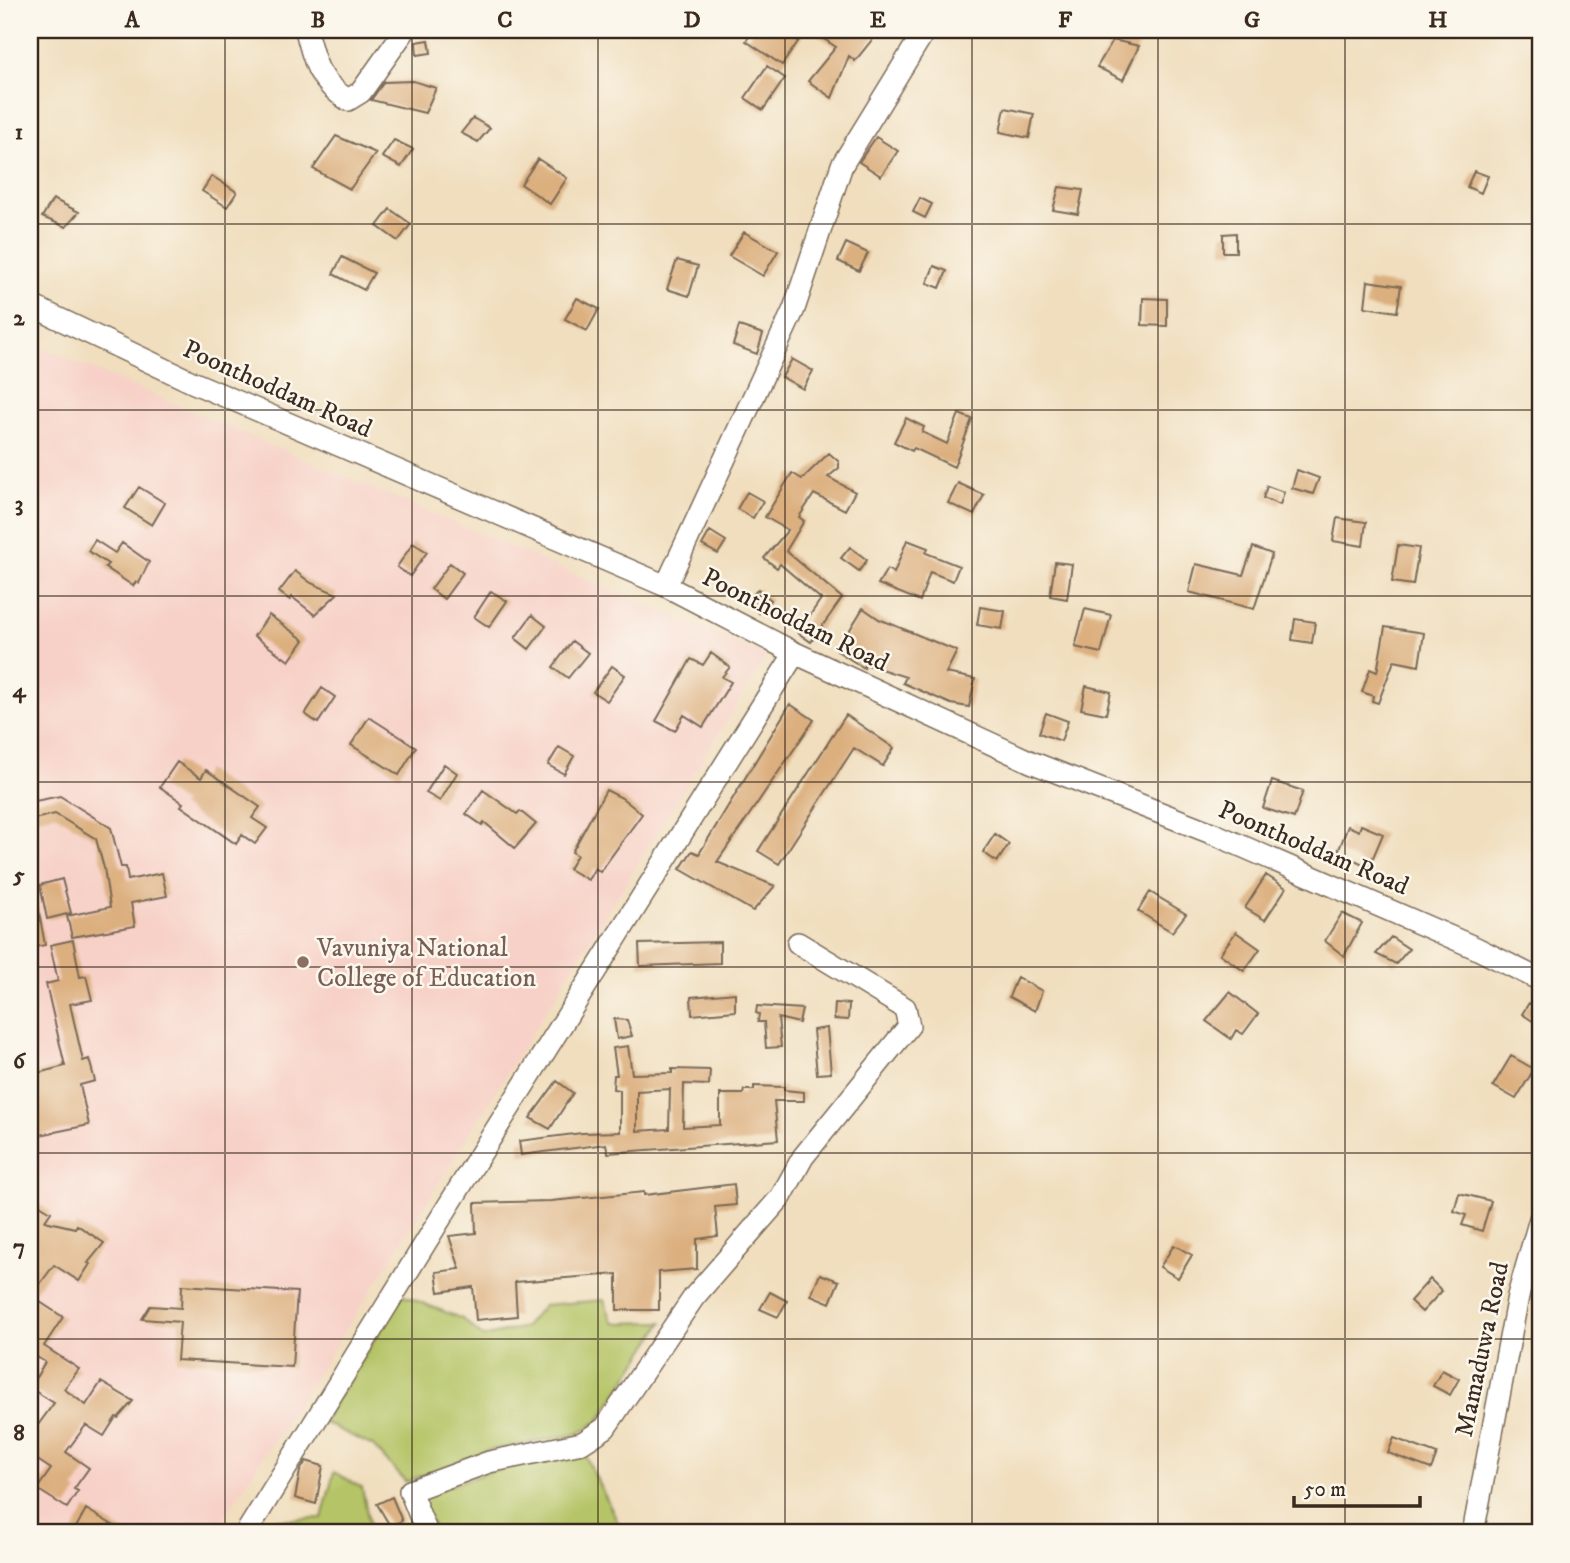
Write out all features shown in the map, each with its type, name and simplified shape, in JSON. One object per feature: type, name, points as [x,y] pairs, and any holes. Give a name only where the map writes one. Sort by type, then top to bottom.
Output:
[{"type":"street","points":[[306,30],[315,66],[331,89],[348,100],[361,92],[405,30]]},
{"type":"street","points":[[666,586],[794,309],[842,165],[925,30]]},
{"type":"street","name":"Poonthoddam Road","points":[[30,305],[192,382],[666,586],[795,653],[1031,762],[1214,834],[1476,948],[1540,980]]},
{"type":"street","points":[[246,1533],[795,653]]},
{"type":"street","points":[[427,1533],[410,1491],[489,1462],[582,1443],[605,1428],[694,1297],[780,1197],[803,1157],[909,1026],[905,1008],[798,943]]},
{"type":"street","name":"Mamaduwa Road","points":[[1473,1533],[1518,1296],[1540,1219]]},
{"type":"shaded area","name":"Vavuniya National College of Education","points":[[38,346],[767,656],[385,1269],[214,1533],[30,1533],[30,360]]},
{"type":"green space","points":[[402,1295],[463,1319],[483,1337],[525,1327],[544,1305],[604,1300],[613,1323],[663,1322],[599,1421],[577,1434],[486,1451],[406,1482],[373,1446],[323,1422]]},
{"type":"green space","points":[[584,1453],[623,1533],[436,1533],[420,1496],[491,1471]]},
{"type":"green space","points":[[334,1472],[362,1488],[371,1533],[258,1533],[266,1520],[322,1518]]},
{"type":"building","points":[[753,30],[806,30],[782,65],[746,41]]},
{"type":"building","points":[[810,30],[867,30],[875,36],[855,61],[849,56],[832,98],[808,81],[836,47]]},
{"type":"building","points":[[429,40],[431,53],[417,55],[416,42]]},
{"type":"building","points":[[1113,40],[1139,46],[1123,80],[1097,67]]},
{"type":"building","points":[[767,66],[785,78],[763,110],[745,98]]},
{"type":"building","points":[[413,81],[436,88],[425,113],[371,100],[384,82]]},
{"type":"building","points":[[1005,108],[1034,114],[1029,138],[1000,132]]},
{"type":"building","points":[[473,118],[490,128],[478,142],[461,133]]},
{"type":"building","points":[[336,136],[376,153],[350,189],[313,169]]},
{"type":"building","points":[[876,137],[898,151],[881,176],[859,162]]},
{"type":"building","points":[[394,140],[413,149],[401,167],[382,157]]},
{"type":"building","points":[[538,159],[567,178],[550,204],[521,184]]},
{"type":"building","points":[[1474,171],[1488,176],[1481,193],[1467,187]]},
{"type":"building","points":[[212,176],[237,192],[227,207],[202,191]]},
{"type":"building","points":[[1059,187],[1083,190],[1078,214],[1053,210]]},
{"type":"building","points":[[920,198],[932,204],[925,218],[913,212]]},
{"type":"building","points":[[53,199],[79,212],[66,227],[42,217]]},
{"type":"building","points":[[390,209],[411,224],[398,241],[377,226]]},
{"type":"building","points":[[744,232],[778,251],[763,276],[729,256]]},
{"type":"building","points":[[1236,233],[1236,252],[1223,252],[1223,234]]},
{"type":"building","points":[[846,243],[868,253],[859,271],[838,261]]},
{"type":"building","points":[[342,257],[374,273],[364,290],[333,274]]},
{"type":"building","points":[[677,260],[698,266],[689,296],[667,289]]},
{"type":"building","points":[[934,266],[947,271],[940,288],[927,283]]},
{"type":"building","points":[[1368,281],[1401,286],[1397,312],[1365,307]]},
{"type":"building","points":[[577,298],[599,309],[587,331],[565,319]]},
{"type":"building","points":[[1143,298],[1167,299],[1167,326],[1142,325]]},
{"type":"building","points":[[739,326],[763,334],[757,354],[733,345]]},
{"type":"building","points":[[792,359],[813,371],[803,389],[782,377]]},
{"type":"building","points":[[959,414],[972,419],[954,467],[914,448],[912,451],[894,442],[906,418],[924,427],[922,432],[947,444]]},
{"type":"building","points":[[829,453],[839,462],[839,468],[828,477],[855,492],[845,510],[814,494],[799,517],[804,521],[786,551],[842,598],[811,642],[798,633],[821,599],[780,564],[777,568],[764,558],[788,530],[765,517],[792,473],[802,479]]},
{"type":"building","points":[[1297,470],[1319,478],[1313,494],[1292,488]]},
{"type":"building","points":[[958,483],[984,495],[974,515],[948,503]]},
{"type":"building","points":[[1267,486],[1284,492],[1280,505],[1263,498]]},
{"type":"building","points":[[139,487],[165,503],[152,525],[125,508]]},
{"type":"building","points":[[747,492],[763,501],[753,518],[737,509]]},
{"type":"building","points":[[1337,518],[1366,522],[1363,546],[1333,541]]},
{"type":"building","points":[[710,531],[726,541],[718,554],[702,545]]},
{"type":"building","points":[[95,540],[115,553],[122,543],[149,562],[139,583],[136,582],[133,586],[105,567],[108,564],[88,551]]},
{"type":"building","points":[[907,540],[928,548],[926,553],[959,566],[953,581],[930,572],[920,601],[878,584],[887,569],[894,573]]},
{"type":"building","points":[[413,543],[427,552],[410,576],[397,567]]},
{"type":"building","points":[[1398,545],[1419,548],[1413,585],[1392,582]]},
{"type":"building","points":[[850,547],[867,560],[859,571],[841,558]]},
{"type":"building","points":[[1253,547],[1272,554],[1254,609],[1189,592],[1196,564],[1243,575]]},
{"type":"building","points":[[1055,562],[1072,564],[1067,599],[1050,596]]},
{"type":"building","points":[[450,563],[463,573],[444,599],[431,589]]},
{"type":"building","points":[[295,571],[311,583],[337,594],[315,615],[292,597],[290,600],[279,592]]},
{"type":"building","points":[[758,589],[771,600],[759,613],[747,602]]},
{"type":"building","points":[[491,591],[507,601],[489,627],[474,617]]},
{"type":"building","points":[[980,607],[1005,611],[1002,629],[977,625]]},
{"type":"building","points":[[863,608],[879,619],[957,651],[946,673],[975,679],[969,707],[951,704],[903,683],[906,677],[865,664],[864,668],[837,651]]},
{"type":"building","points":[[1085,609],[1111,615],[1101,653],[1075,647]]},
{"type":"building","points":[[269,615],[304,640],[289,661],[254,636]]},
{"type":"building","points":[[532,615],[546,626],[529,649],[515,638]]},
{"type":"building","points":[[1295,619],[1315,622],[1312,643],[1292,640]]},
{"type":"building","points":[[1385,627],[1424,633],[1419,666],[1394,661],[1378,703],[1372,701],[1373,696],[1362,692],[1370,669],[1377,672]]},
{"type":"building","points":[[572,641],[588,653],[568,678],[553,667]]},
{"type":"building","points":[[711,653],[730,667],[722,677],[731,682],[703,727],[684,715],[675,731],[656,721],[691,659],[703,665]]},
{"type":"building","points":[[612,666],[625,675],[607,701],[593,692]]},
{"type":"building","points":[[1086,686],[1111,692],[1106,714],[1081,709]]},
{"type":"building","points":[[322,688],[335,697],[318,723],[305,714]]},
{"type":"building","points":[[790,704],[814,720],[717,862],[775,886],[753,911],[680,869],[692,851],[699,854]]},
{"type":"building","points":[[1046,713],[1068,721],[1061,741],[1039,733]]},
{"type":"building","points":[[846,715],[894,748],[883,766],[854,748],[779,864],[758,851]]},
{"type":"building","points":[[369,717],[416,747],[399,775],[351,745]]},
{"type":"building","points":[[559,747],[574,756],[564,774],[548,765]]},
{"type":"building","points":[[177,762],[201,778],[206,770],[260,807],[252,818],[267,828],[255,844],[242,835],[236,844],[181,806],[183,803],[160,787]]},
{"type":"building","points":[[444,764],[457,773],[440,801],[426,793]]},
{"type":"building","points":[[1272,781],[1303,791],[1294,818],[1263,808]]},
{"type":"building","points":[[483,790],[517,814],[520,811],[536,824],[515,848],[484,822],[482,825],[466,814]]},
{"type":"building","points":[[606,790],[622,798],[642,814],[600,872],[595,868],[588,880],[569,869],[577,855],[572,852]]},
{"type":"building","points":[[60,796],[111,828],[121,867],[126,867],[128,880],[162,873],[167,896],[131,903],[135,926],[72,937],[67,916],[110,907],[96,839],[55,814],[30,820],[30,802]]},
{"type":"building","points":[[1361,825],[1383,834],[1369,867],[1338,852],[1348,826],[1359,831]]},
{"type":"building","points":[[995,834],[1009,844],[997,862],[983,852]]},
{"type":"building","points":[[1266,875],[1286,888],[1265,920],[1245,908]]},
{"type":"building","points":[[62,879],[71,913],[47,919],[40,885]]},
{"type":"building","points":[[1150,892],[1186,914],[1172,932],[1138,911]]},
{"type":"building","points":[[37,901],[45,945],[30,948],[30,902]]},
{"type":"building","points":[[1342,913],[1362,923],[1344,956],[1325,941]]},
{"type":"building","points":[[1236,932],[1260,949],[1244,971],[1220,954]]},
{"type":"building","points":[[1391,937],[1409,949],[1396,964],[1376,954]]},
{"type":"building","points":[[73,940],[80,977],[86,976],[92,1000],[70,1004],[83,1061],[89,1059],[95,1081],[80,1085],[89,1125],[30,1137],[30,1075],[65,1066],[46,984],[58,981],[50,945]]},
{"type":"building","points":[[720,942],[720,963],[640,966],[639,944]]},
{"type":"building","points":[[1017,977],[1042,991],[1035,1011],[1009,997]]},
{"type":"building","points":[[1230,992],[1258,1014],[1243,1034],[1236,1030],[1231,1039],[1206,1021]]},
{"type":"building","points":[[735,993],[735,1011],[692,1015],[691,997]]},
{"type":"building","points":[[835,1003],[849,1004],[848,1020],[834,1019]]},
{"type":"building","points":[[1529,1003],[1540,1010],[1540,1026],[1522,1014]]},
{"type":"building","points":[[757,1006],[802,1009],[799,1023],[778,1018],[781,1047],[766,1048],[764,1022],[758,1022]]},
{"type":"building","points":[[614,1019],[627,1020],[632,1036],[617,1039]]},
{"type":"building","points":[[827,1028],[831,1073],[817,1074],[813,1030]]},
{"type":"building","points":[[628,1046],[632,1074],[672,1073],[672,1069],[710,1070],[709,1085],[684,1084],[683,1127],[720,1125],[720,1094],[743,1094],[744,1090],[754,1090],[754,1086],[784,1087],[784,1090],[804,1092],[804,1101],[774,1101],[778,1140],[608,1153],[606,1144],[521,1155],[519,1141],[582,1133],[620,1132],[620,1090],[613,1089],[614,1075],[617,1075],[613,1048]],"holes":[[[670,1089],[669,1129],[637,1131],[637,1091]]]},
{"type":"building","points":[[1511,1056],[1534,1069],[1516,1099],[1493,1086]]},
{"type":"building","points":[[557,1081],[573,1093],[550,1129],[530,1118]]},
{"type":"building","points":[[734,1184],[736,1205],[715,1207],[718,1236],[697,1239],[697,1269],[659,1272],[659,1310],[617,1310],[617,1274],[515,1282],[517,1316],[476,1320],[473,1287],[439,1292],[436,1272],[460,1269],[449,1236],[476,1233],[475,1203],[551,1201],[644,1192],[644,1195]]},
{"type":"building","points":[[1459,1193],[1491,1201],[1482,1231],[1462,1225],[1466,1215],[1454,1211]]},
{"type":"building","points":[[30,1199],[51,1212],[45,1221],[75,1228],[77,1225],[104,1243],[88,1263],[90,1264],[79,1281],[54,1265],[31,1296],[63,1317],[44,1346],[79,1369],[64,1389],[86,1405],[101,1382],[133,1401],[116,1417],[104,1436],[86,1425],[66,1452],[89,1468],[74,1489],[78,1491],[67,1508],[37,1489],[51,1469],[30,1455],[30,1436],[54,1403],[30,1388],[45,1362],[37,1357],[30,1367]]},
{"type":"building","points":[[1174,1245],[1192,1255],[1178,1278],[1160,1267]]},
{"type":"building","points":[[820,1274],[839,1281],[830,1303],[811,1295]]},
{"type":"building","points":[[1430,1279],[1442,1291],[1422,1312],[1410,1301]]},
{"type":"building","points":[[182,1285],[297,1292],[292,1367],[177,1360],[180,1322],[142,1319],[150,1306],[181,1308]]},
{"type":"building","points":[[770,1292],[787,1301],[778,1317],[760,1309]]},
{"type":"building","points":[[1442,1370],[1459,1379],[1450,1395],[1433,1386]]},
{"type":"building","points":[[1394,1438],[1437,1454],[1431,1469],[1388,1453]]},
{"type":"building","points":[[306,1461],[323,1466],[316,1504],[295,1498],[300,1471]]},
{"type":"building","points":[[392,1497],[402,1521],[390,1526],[377,1504]]},
{"type":"building","points":[[86,1509],[126,1533],[73,1533]]},
{"type":"place","name":"Vavuniya National College of Education","points":[[303,962]]}]
